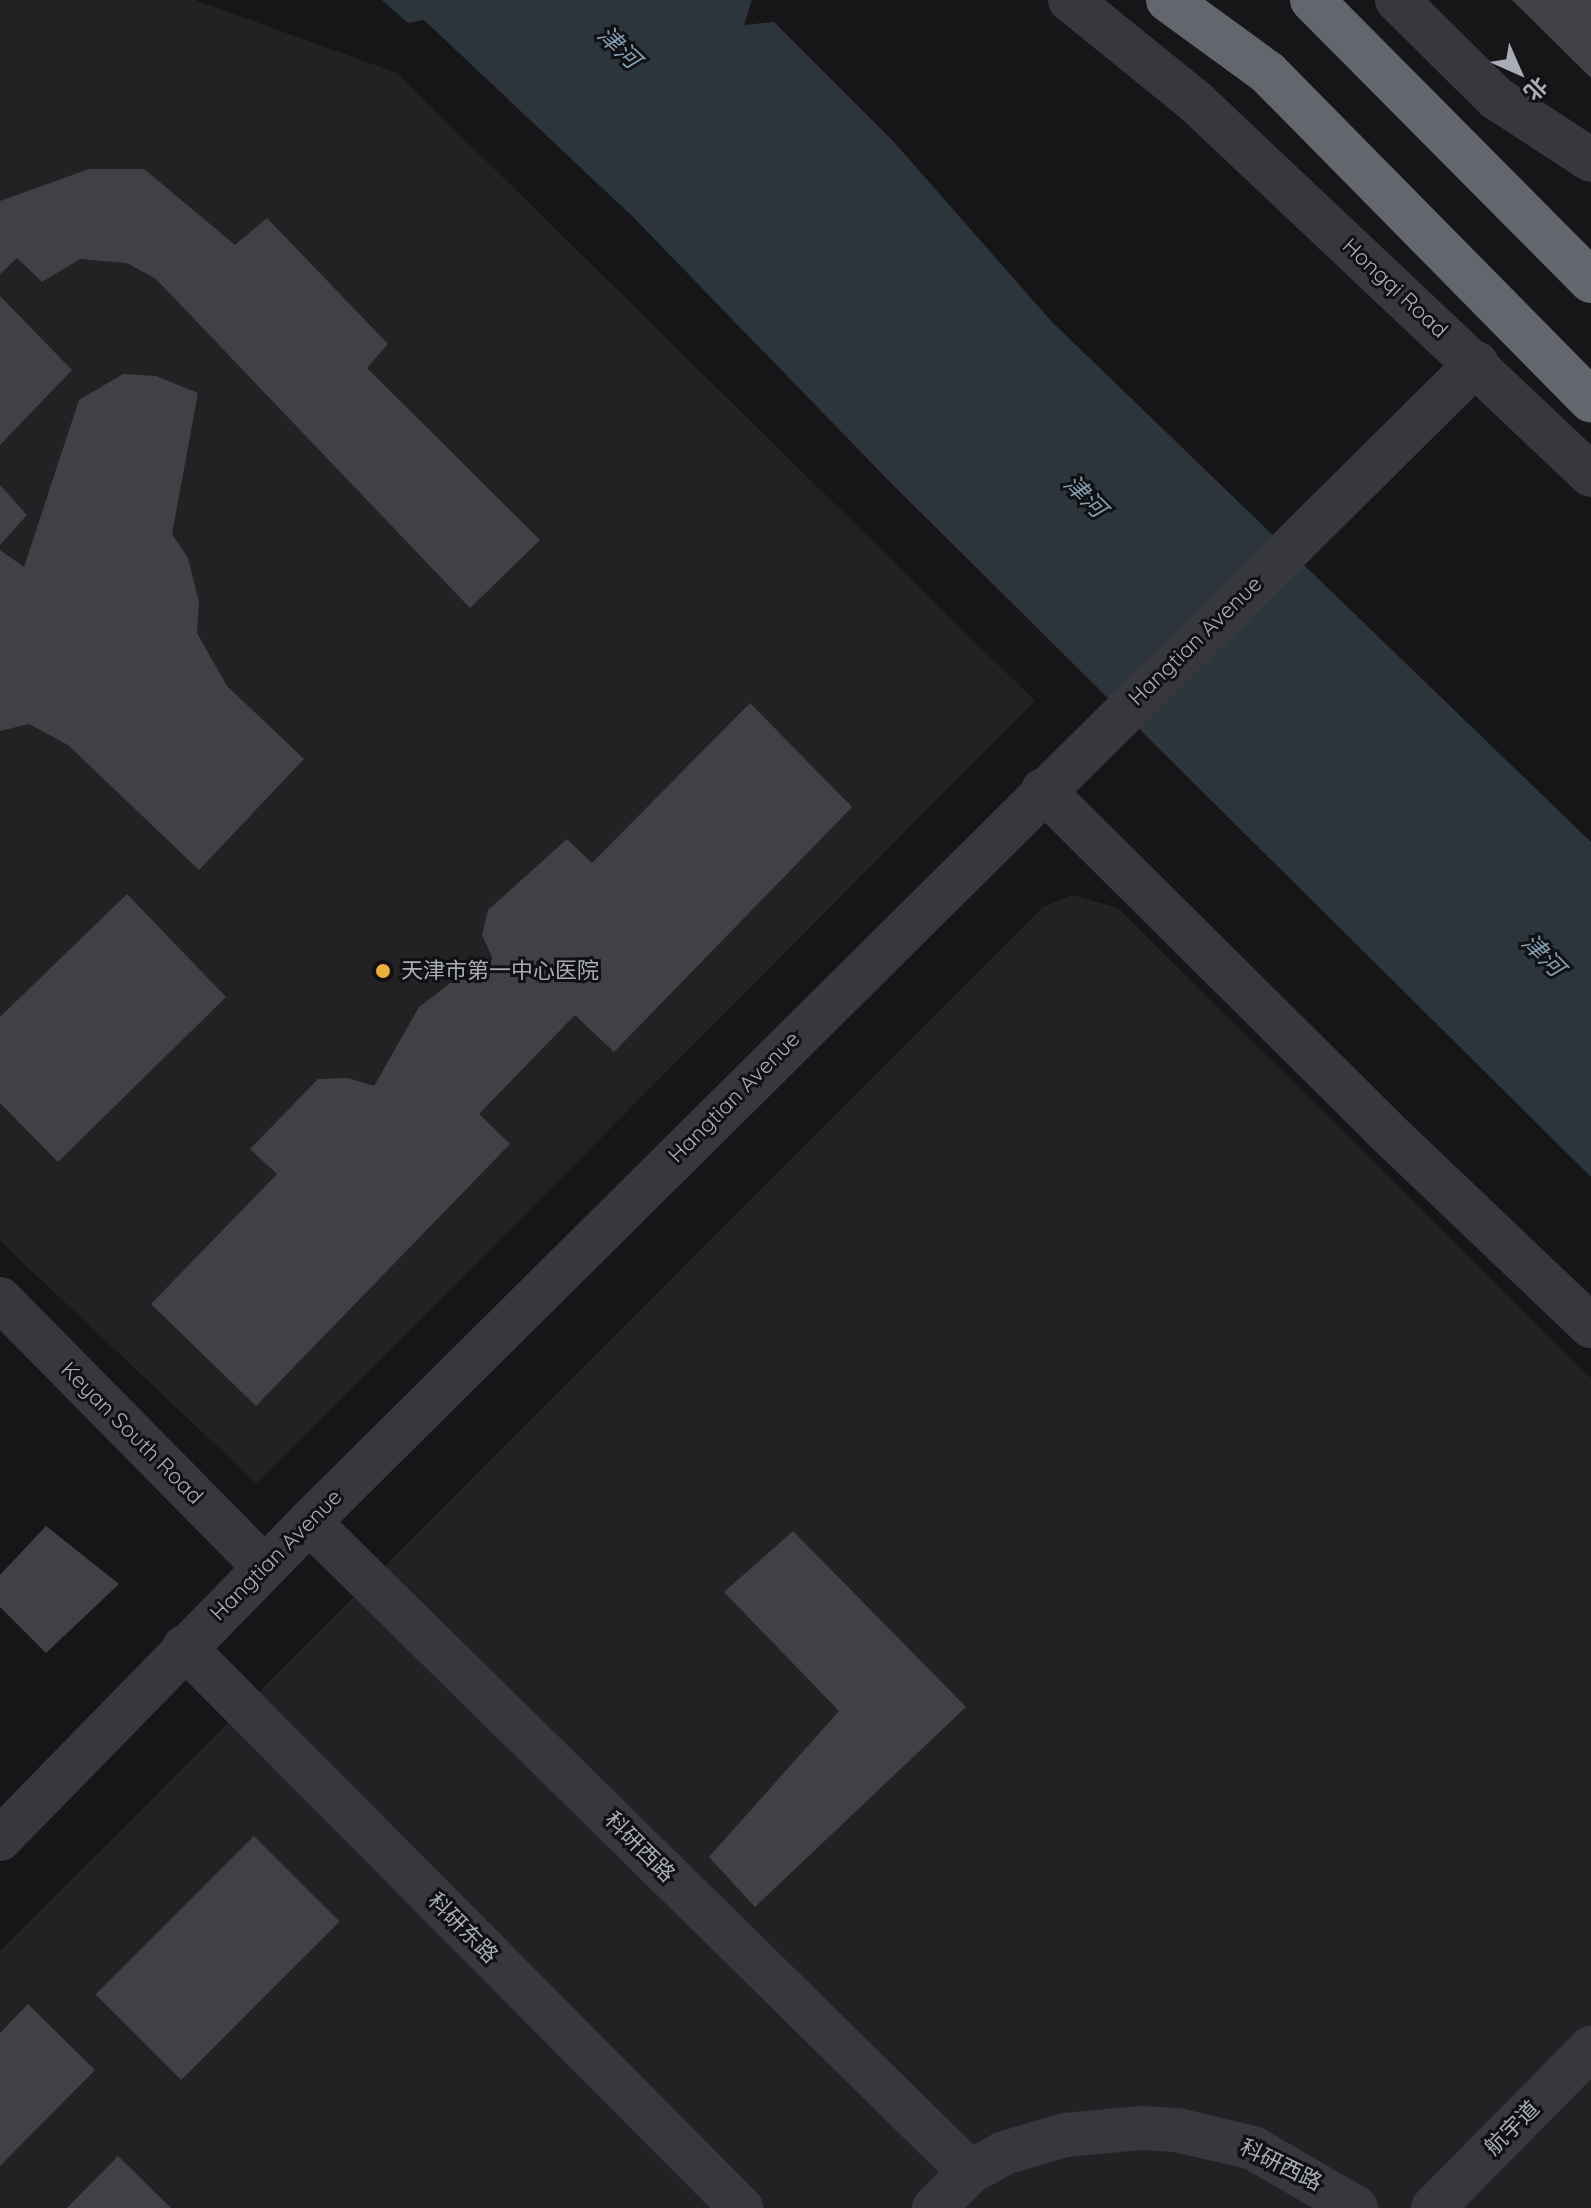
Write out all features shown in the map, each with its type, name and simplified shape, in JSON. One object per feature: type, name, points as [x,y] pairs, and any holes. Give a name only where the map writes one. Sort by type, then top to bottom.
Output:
[{"type":"highway","points":[[1168,0],[1268,73],[1591,400]]},
{"type":"highway","points":[[1312,0],[1586,265]]},
{"type":"street","name":"Hongqi Road","points":[[1070,0],[1197,103],[1477,363],[1591,475]]},
{"type":"street","points":[[1397,0],[1496,98],[1591,160]]},
{"type":"street","name":"Hangtian Avenue","points":[[0,1839],[309,1522],[1043,790],[1477,363]]},
{"type":"street","points":[[1043,790],[1384,1129],[1591,1326]]},
{"type":"street","name":"Keyan South Road","points":[[0,1299],[264,1567]]},
{"type":"street","name":"科研西路","points":[[309,1522],[970,2172]]},
{"type":"street","name":"科研东路","points":[[184,1647],[741,2208]]},
{"type":"street","name":"航宇道","points":[[1433,2208],[1591,2048]]},
{"type":"street","name":"科研西路","points":[[934,2208],[970,2172],[1004,2153],[1065,2135],[1177,2130],[1253,2148],[1356,2208]]},
{"type":"shaded area","name":"天津市第一中心医院","points":[[0,0],[195,0],[397,73],[1035,701],[257,1484],[0,1241]]},
{"type":"shaded area","points":[[1072,895],[1118,908],[1591,1378],[1591,2208],[0,2208],[0,1951],[1043,907]]},
{"type":"water","name":"津河","points":[[382,0],[752,0],[744,25],[774,22],[893,141],[1052,322],[1591,842],[1591,1177],[887,479],[633,217],[424,20],[408,23]]},
{"type":"building","points":[[1512,0],[1591,0],[1591,78]]},
{"type":"building","points":[[89,169],[144,169],[235,245],[267,218],[388,344],[367,368],[540,540],[470,608],[156,279],[127,263],[80,259],[42,282],[17,258],[0,274],[0,201]]},
{"type":"building","points":[[0,296],[72,370],[0,445]]},
{"type":"building","points":[[123,374],[156,376],[198,393],[172,534],[188,558],[199,602],[197,633],[227,686],[304,759],[199,870],[68,745],[29,724],[0,731],[0,550],[24,567],[79,400]]},
{"type":"building","points":[[0,485],[27,515],[0,545]]},
{"type":"building","points":[[750,703],[852,807],[614,1052],[575,1015],[479,1114],[510,1144],[256,1406],[151,1304],[277,1174],[250,1149],[318,1079],[348,1078],[374,1086],[419,1007],[469,969],[493,959],[482,935],[488,910],[567,839],[592,863]]},
{"type":"building","points":[[127,894],[226,997],[58,1162],[0,1103],[0,1017]]},
{"type":"building","points":[[46,1526],[119,1584],[46,1653],[0,1607],[0,1575]]},
{"type":"building","points":[[793,1531],[966,1707],[755,1907],[709,1857],[839,1711],[724,1592]]},
{"type":"building","points":[[254,1836],[340,1922],[181,2080],[96,1994]]},
{"type":"building","points":[[28,2004],[95,2070],[0,2166],[0,2033]]},
{"type":"building","points":[[118,2156],[171,2208],[67,2208]]},
{"type":"place","name":"天津市第一中心医院","points":[[383,971]]}]
